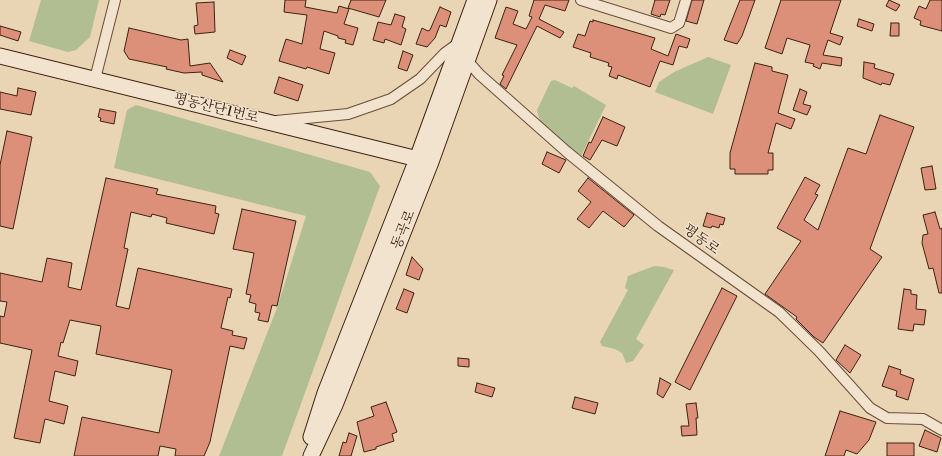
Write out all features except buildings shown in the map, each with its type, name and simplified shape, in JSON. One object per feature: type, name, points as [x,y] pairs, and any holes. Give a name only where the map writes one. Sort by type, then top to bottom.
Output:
[{"type":"main road","name":"동곡로","points":[[311,456],[335,405],[424,161],[460,42],[475,0]]},
{"type":"main road","name":"동곡로","points":[[306,456],[325,393],[466,61],[489,0]]},
{"type":"main road","name":"평동산단1번로","points":[[0,56],[95,78],[424,161]]},
{"type":"street","points":[[95,78],[115,0]]},
{"type":"street","points":[[581,0],[671,28],[679,23],[686,0]]},
{"type":"street","points":[[265,122],[348,114],[379,104],[391,99],[420,79],[445,53],[460,42]]},
{"type":"street","name":"평동로","points":[[460,42],[466,61],[478,74],[567,152],[658,226],[780,312],[819,351],[870,408],[887,418],[923,419],[942,430]]},
{"type":"green space","points":[[41,0],[99,0],[90,37],[76,50],[68,52],[29,41]]},
{"type":"green space","points":[[708,57],[731,65],[713,114],[655,92],[659,82],[674,72]]},
{"type":"green space","points":[[555,80],[572,88],[574,86],[606,105],[581,156],[541,125],[537,110],[551,81]]},
{"type":"green space","points":[[136,105],[370,172],[380,186],[282,456],[219,456],[277,308],[306,216],[114,168],[127,110]]},
{"type":"green space","points":[[654,266],[674,270],[636,339],[644,345],[633,361],[626,363],[622,353],[615,349],[602,346],[600,342],[628,290],[625,288],[628,276]]}]
